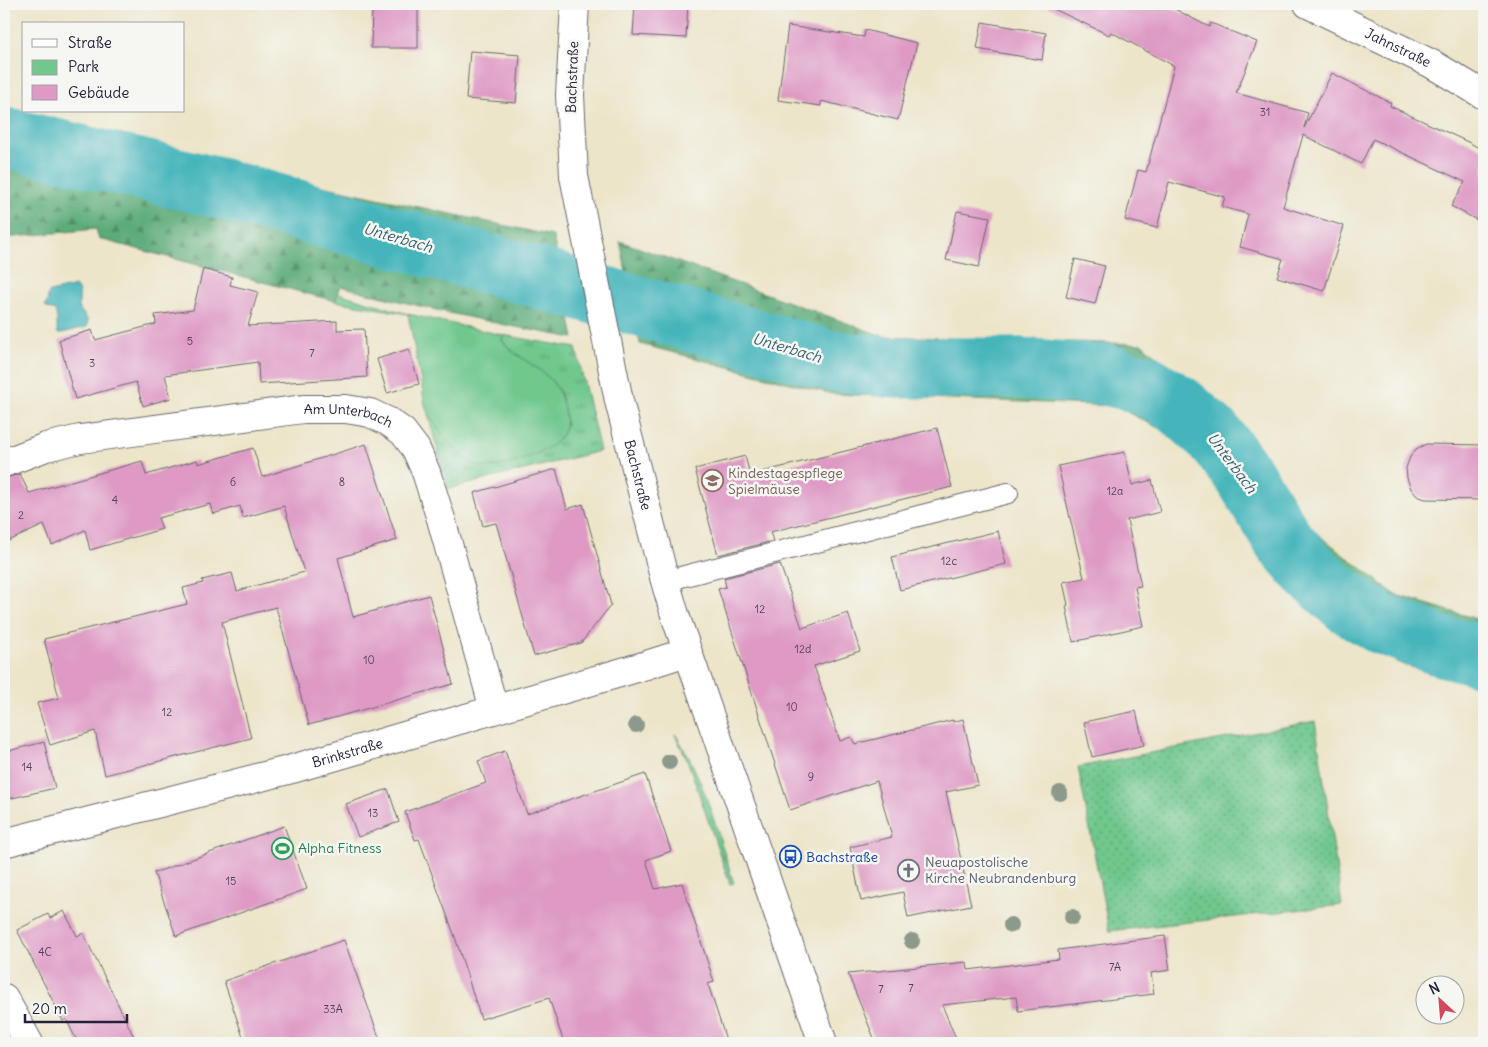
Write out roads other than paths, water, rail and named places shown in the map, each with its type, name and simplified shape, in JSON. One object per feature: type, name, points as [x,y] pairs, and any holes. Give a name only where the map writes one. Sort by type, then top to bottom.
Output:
[{"type":"street","name":"Bachstraße","points":[[575,4],[570,95],[574,176],[619,401],[665,581],[687,652],[823,1043]]},
{"type":"street","name":"Jahnstraße","points":[[1308,4],[1432,64],[1484,96]]},
{"type":"street","name":"Am Unterbach","points":[[4,463],[46,447],[80,439],[303,409],[346,409],[370,413],[389,422],[403,432],[426,472],[494,709]]},
{"type":"street","name":"Brinkstraße","points":[[4,843],[292,769],[687,652]]},
{"type":"street","points":[[4,998],[29,1043]]},
{"type":"lane","points":[[665,581],[1008,493]]},
{"type":"water","points":[[75,286],[80,299],[78,307],[88,320],[87,327],[58,334],[55,311],[45,306],[48,300],[47,296],[50,292]]},
{"type":"waterway","name":"Unterbach","points":[[4,137],[223,189],[829,360],[893,368],[1018,368],[1107,375],[1148,386],[1180,406],[1214,436],[1244,475],[1284,541],[1313,574],[1348,604],[1379,623],[1435,644],[1484,657]]},
{"type":"place","name":"Kindestagespflege Spielmäuse","points":[[712,481]]},
{"type":"place","name":"Alpha Fitness","points":[[282,848]]},
{"type":"place","name":"Bachstraße","points":[[790,857]]},
{"type":"place","name":"Neuapostolische Kirche Neubrandenburg","points":[[909,870]]}]
